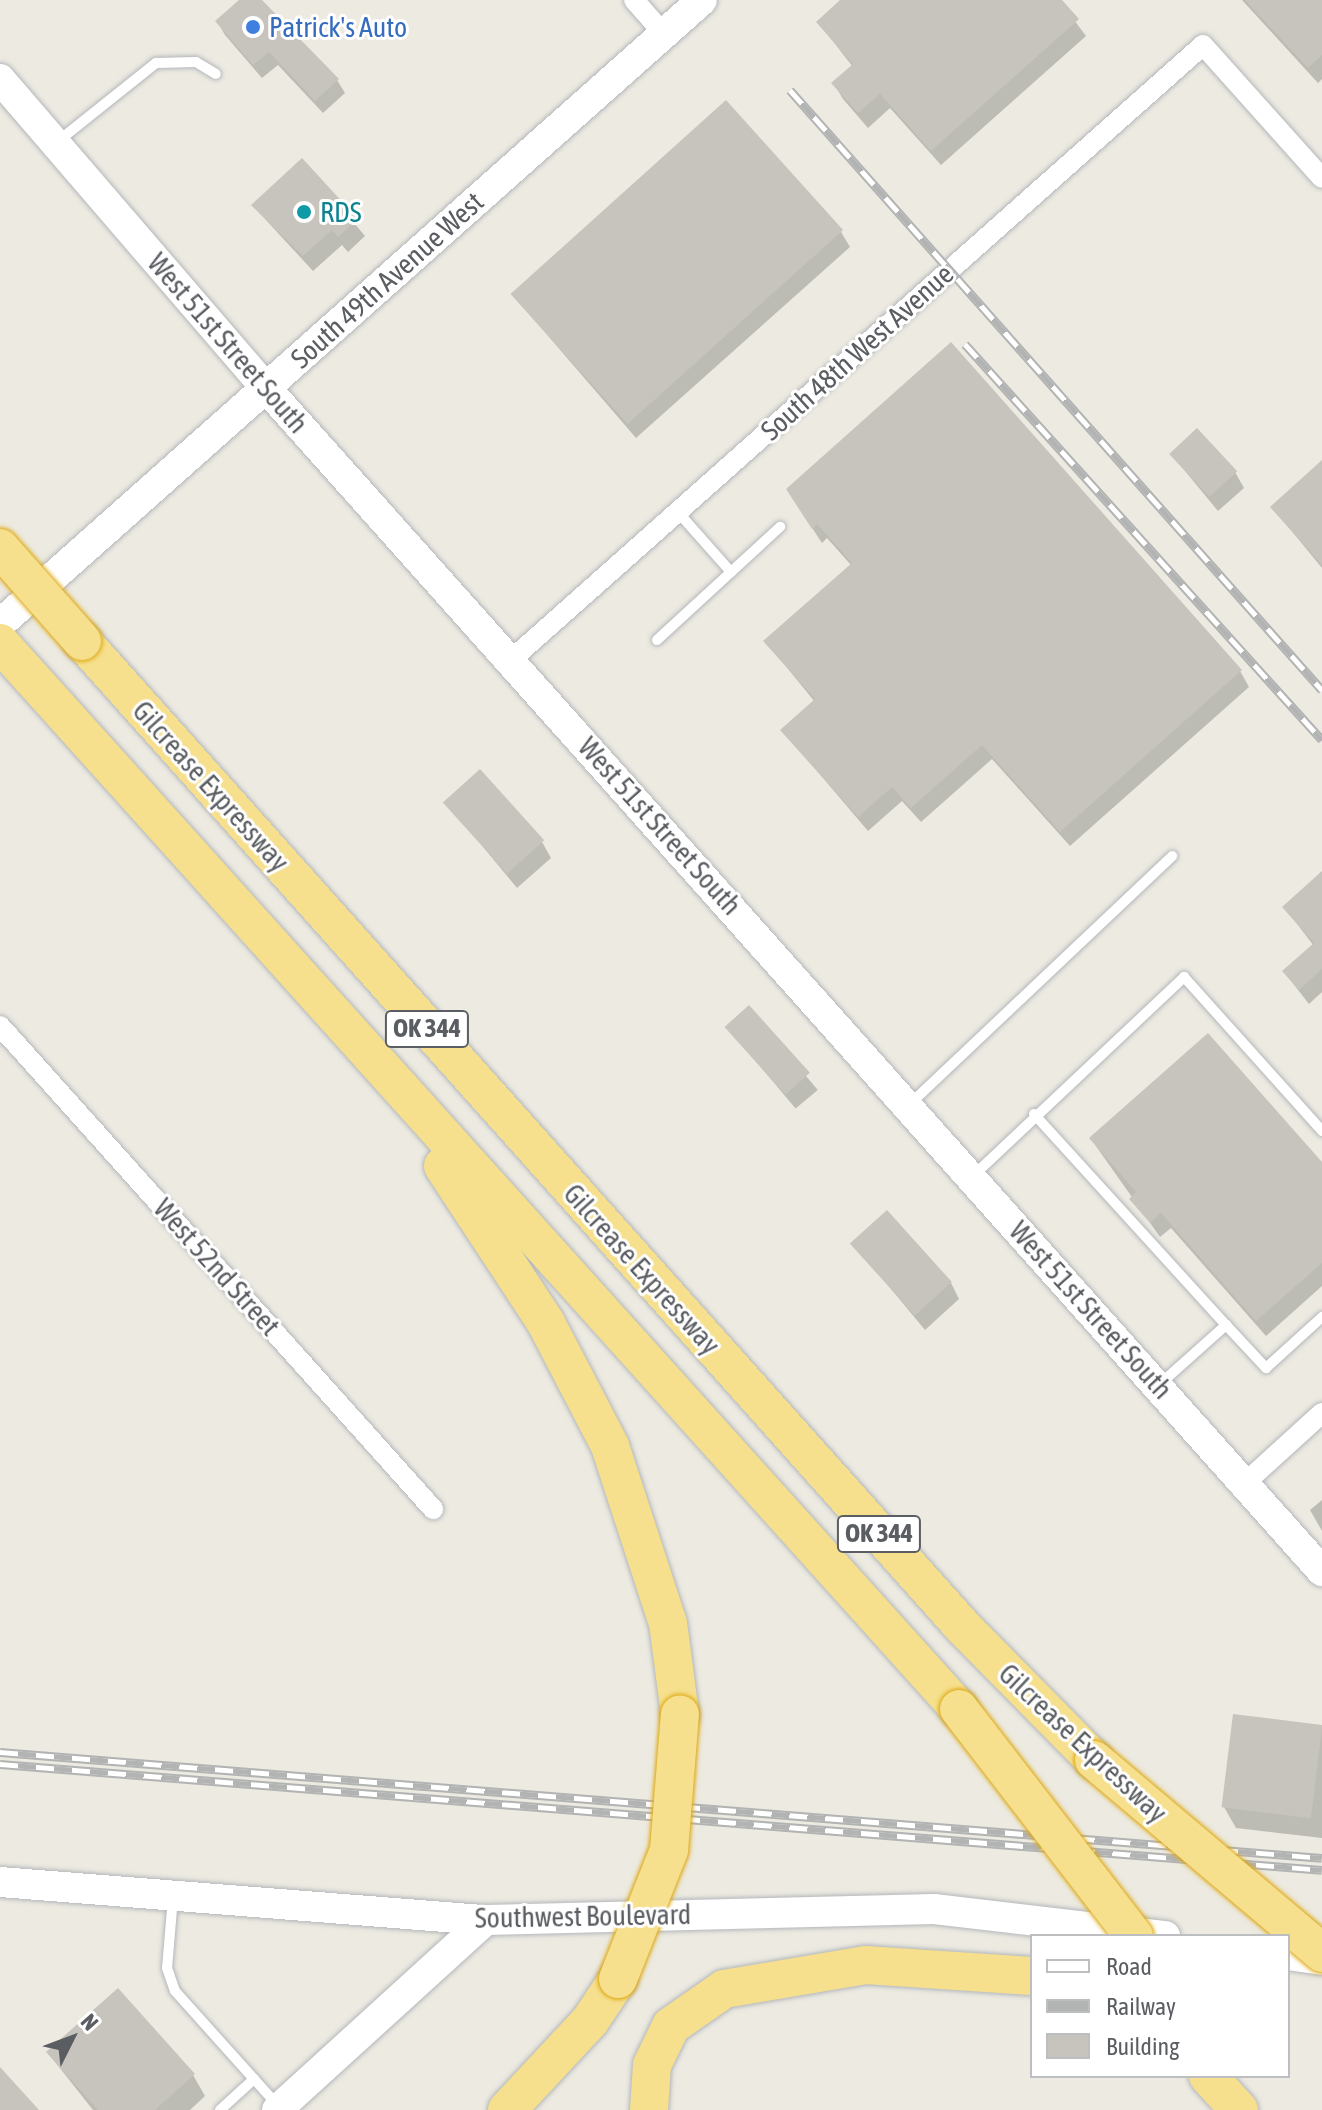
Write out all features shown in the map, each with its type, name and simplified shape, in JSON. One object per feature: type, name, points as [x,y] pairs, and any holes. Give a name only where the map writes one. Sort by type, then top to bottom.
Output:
[{"type":"highway","name":"Gilcrease Expressway","points":[[0,548],[962,1626],[1094,1760],[1322,1953]]},
{"type":"highway","name":"OK 344","points":[[0,643],[959,1709],[1132,1934]]},
{"type":"highway","points":[[370,1055],[546,1323],[592,1409],[642,1530],[668,1623],[680,1714],[669,1850],[618,1979],[590,2021],[507,2110]]},
{"type":"highway","points":[[649,2110],[652,2065],[671,2026],[724,1989],[866,1965],[1030,1976]]},
{"type":"highway","points":[[1210,2078],[1239,2110]]},
{"type":"highway","points":[[1226,2078],[1248,2110]]},
{"type":"street","points":[[634,0],[664,34]]},
{"type":"street","name":"South 49th Avenue West","points":[[0,624],[702,0]]},
{"type":"street","name":"South 48th West Avenue","points":[[512,659],[1203,45],[1322,178]]},
{"type":"street","name":"West 51st Street South","points":[[0,79],[266,388],[512,659],[1322,1571]]},
{"type":"street","name":"West 52nd Street","points":[[0,1026],[433,1509]]},
{"type":"street","points":[[1245,1483],[1322,1413]]},
{"type":"street","name":"Southwest Boulevard","points":[[0,1882],[486,1920],[934,1909],[1148,1934]]},
{"type":"street","points":[[278,2109],[486,1920]]},
{"type":"street","points":[[1290,1955],[1322,1960]]},
{"type":"lane","points":[[56,143],[156,63],[196,62],[216,74]]},
{"type":"lane","points":[[678,512],[731,572]]},
{"type":"lane","points":[[657,640],[780,527]]},
{"type":"lane","points":[[909,1105],[1172,856]]},
{"type":"lane","points":[[973,1177],[1034,1114],[1184,977],[1322,1131]]},
{"type":"lane","points":[[1034,1114],[1266,1368],[1322,1317]]},
{"type":"lane","points":[[1158,1386],[1226,1325]]},
{"type":"lane","points":[[173,1896],[167,1968],[175,1991],[278,2109]]},
{"type":"lane","points":[[220,2110],[254,2079]]},
{"type":"building","points":[[239,0],[262,0],[339,79],[315,101],[269,52],[253,65],[215,21]]},
{"type":"building","points":[[840,0],[1062,0],[1079,19],[931,151],[880,94],[858,113],[831,83],[853,64],[816,22]]},
{"type":"building","points":[[1245,0],[1322,0],[1322,55],[1308,68]]},
{"type":"building","points":[[726,100],[843,230],[628,424],[510,294]]},
{"type":"building","name":"RDS","points":[[302,158],[358,219],[338,237],[332,230],[303,256],[251,205]]},
{"type":"building","points":[[951,342],[1242,670],[1060,832],[982,745],[911,808],[892,787],[858,817],[780,730],[815,699],[763,641],[852,563],[817,524],[812,529],[786,489]]},
{"type":"building","points":[[1197,428],[1237,471],[1209,497],[1169,454]]},
{"type":"building","points":[[1322,460],[1322,565],[1270,507]]},
{"type":"building","points":[[480,769],[544,840],[507,874],[443,802]]},
{"type":"building","points":[[1322,871],[1322,969],[1299,990],[1282,971],[1314,943],[1282,907]]},
{"type":"building","points":[[749,1005],[810,1073],[785,1095],[724,1027]]},
{"type":"building","points":[[1208,1033],[1322,1162],[1322,1263],[1256,1321],[1161,1213],[1150,1223],[1129,1199],[1136,1192],[1089,1138]]},
{"type":"building","points":[[887,1210],[952,1282],[915,1316],[850,1243]]},
{"type":"building","points":[[1233,1714],[1322,1725],[1311,1818],[1222,1807]]},
{"type":"building","points":[[118,1988],[195,2074],[155,2110],[98,2110],[46,2052]]},
{"type":"building","points":[[0,2067],[39,2110],[0,2110]]},
{"type":"railway","points":[[790,90],[1322,690]]},
{"type":"railway","points":[[965,344],[1322,740]]},
{"type":"railway","points":[[0,1752],[1322,1858]]},
{"type":"railway","points":[[0,1764],[1322,1870]]},
{"type":"place","name":"Patrick's Auto","points":[[253,27]]},
{"type":"place","name":"RDS","points":[[304,212]]}]
